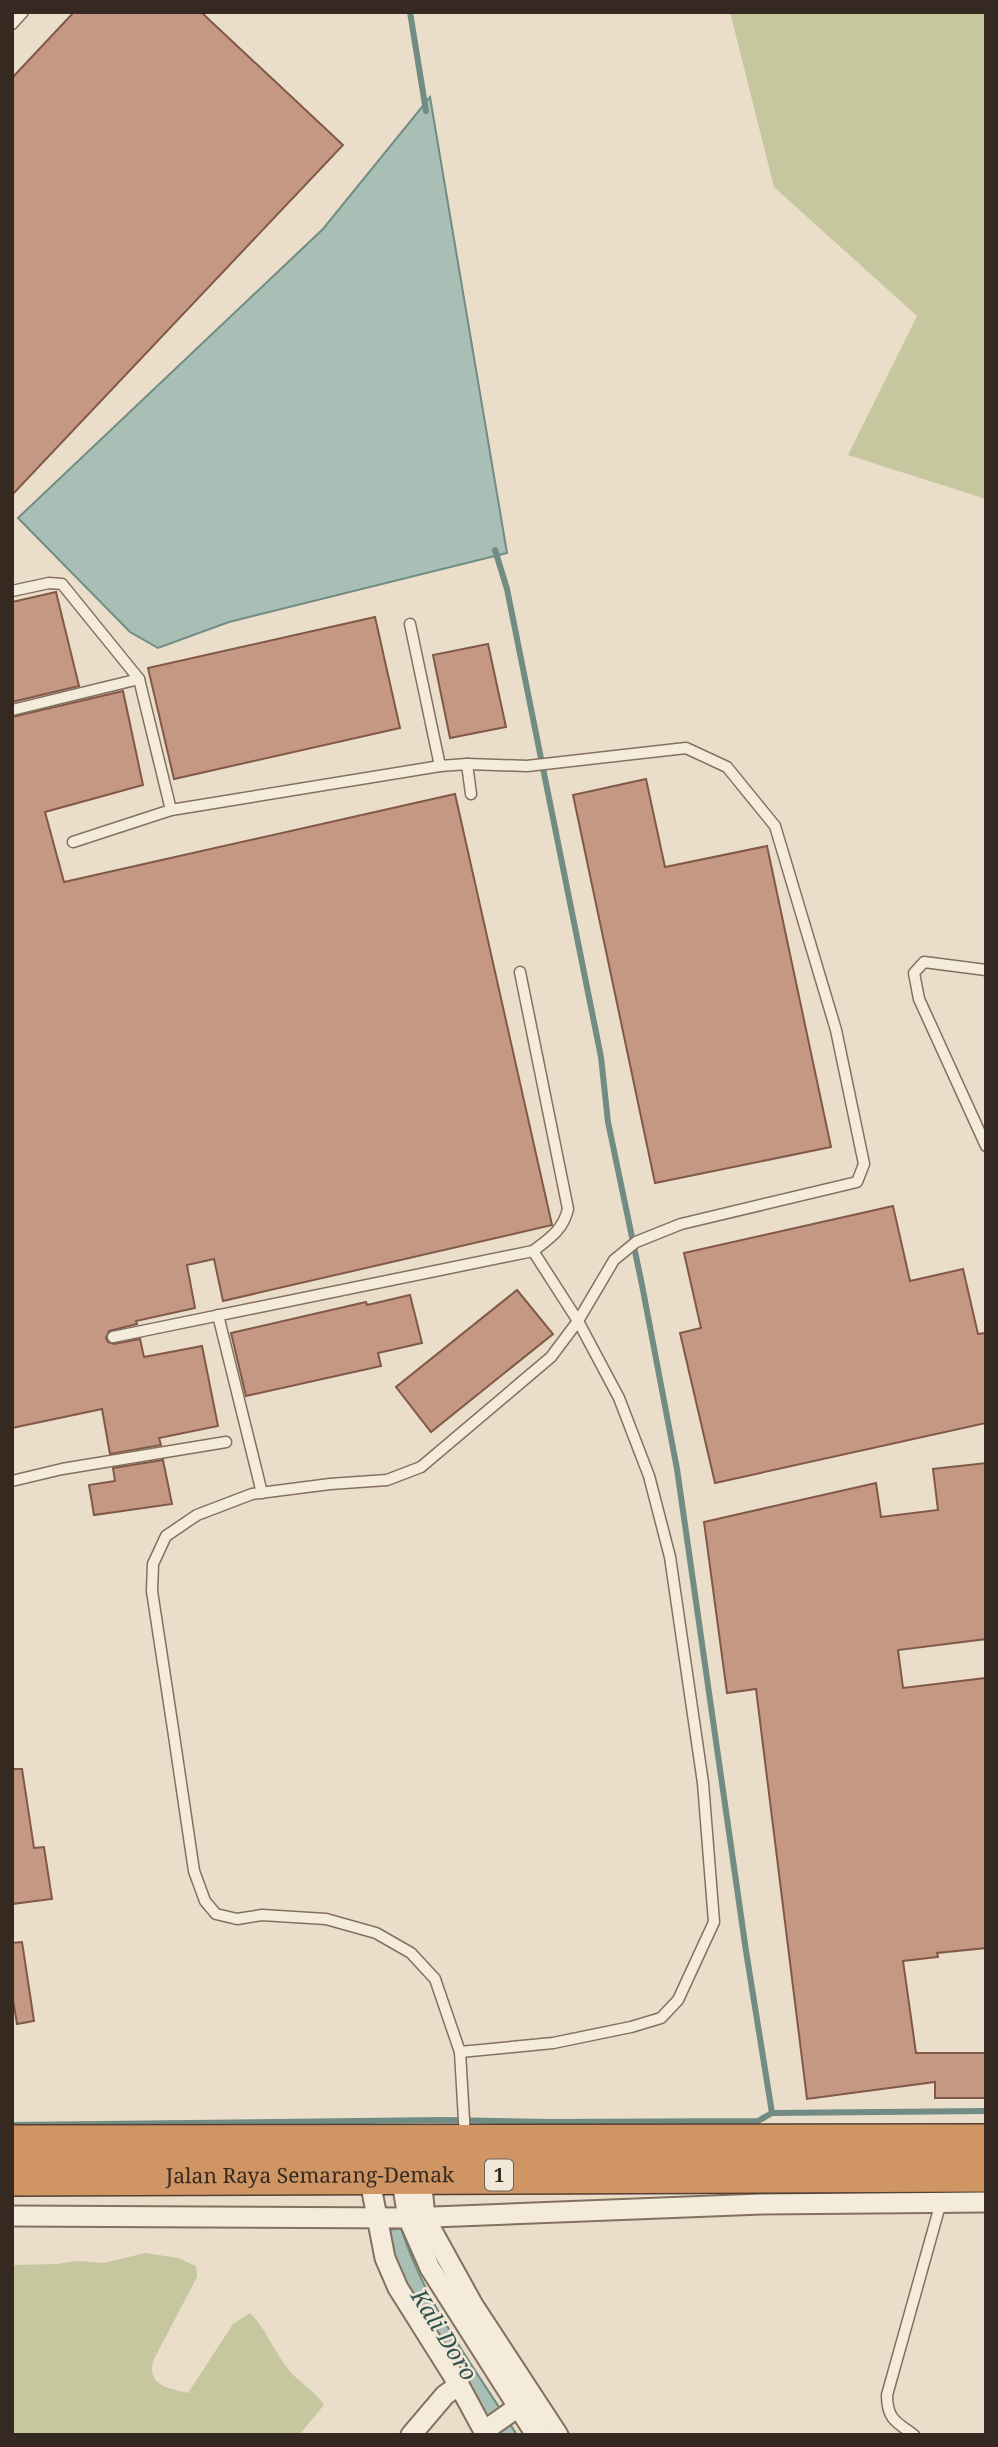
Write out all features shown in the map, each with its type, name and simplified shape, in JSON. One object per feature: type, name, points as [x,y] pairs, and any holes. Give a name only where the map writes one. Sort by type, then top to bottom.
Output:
[{"type":"highway","name":"Jalan Raya Semarang-Demak","points":[[12,2144],[402,2168],[465,2144],[986,2143]]},
{"type":"highway","name":"Jalan Raya Semarang-Demak","points":[[12,2177],[402,2168],[986,2173]]},
{"type":"street","points":[[402,2168],[376,2218],[385,2258],[398,2288],[486,2431],[514,2410]]},
{"type":"street","points":[[402,2168],[430,2268],[514,2410],[536,2435]]},
{"type":"street","points":[[12,2216],[417,2218],[749,2204],[986,2202]]},
{"type":"street","points":[[417,2218],[558,2435]]},
{"type":"street","points":[[411,2435],[445,2395],[459,2385]]},
{"type":"lane","points":[[12,24],[23,12]]},
{"type":"lane","points":[[12,591],[50,583],[61,584],[139,679],[172,810]]},
{"type":"lane","points":[[410,624],[440,766]]},
{"type":"lane","points":[[12,710],[139,679]]},
{"type":"lane","points":[[73,842],[172,810],[440,766],[527,766],[685,748],[727,767],[775,826],[836,1030],[864,1164],[857,1182],[681,1224],[636,1242],[614,1260],[578,1321],[551,1357],[421,1466],[387,1480],[252,1494],[197,1515],[166,1536],[153,1564],[152,1591],[194,1871],[205,1901],[216,1914],[237,1919],[262,1915],[326,1919],[376,1933],[411,1953],[435,1979],[460,2052],[465,2144]]},
{"type":"lane","points":[[467,764],[471,794]]},
{"type":"lane","points":[[986,970],[924,962],[914,973],[919,999],[986,1146]]},
{"type":"lane","points":[[113,1337],[533,1251],[560,1230],[568,1209],[520,972]]},
{"type":"lane","points":[[460,2052],[553,2043],[661,2018],[677,2000],[714,1922],[703,1783],[670,1557],[649,1476],[620,1398],[578,1321],[533,1251]]},
{"type":"lane","points":[[218,1315],[262,1493]]},
{"type":"lane","points":[[12,1481],[62,1469],[226,1443]]},
{"type":"lane","points":[[914,2435],[893,2420],[887,2406],[887,2395],[940,2202]]},
{"type":"green space","points":[[730,12],[986,12],[986,499],[848,455],[917,316],[774,187]]},
{"type":"green space","points":[[145,2253],[178,2258],[196,2266],[197,2277],[153,2361],[153,2376],[156,2381],[188,2393],[233,2324],[250,2313],[288,2369],[324,2405],[299,2435],[12,2435],[12,2265],[76,2261],[104,2263]]},
{"type":"water","points":[[430,97],[507,553],[229,622],[158,648],[130,632],[18,518],[323,229]]},
{"type":"water","name":"Kali Doro","points":[[401,2228],[423,2283],[437,2309],[517,2435],[496,2435],[411,2303],[389,2256],[394,2251],[389,2230]]},
{"type":"building","points":[[74,12],[201,12],[343,145],[12,495],[12,78]]},
{"type":"building","points":[[56,592],[79,686],[12,702],[12,602]]},
{"type":"building","points":[[375,617],[400,728],[174,779],[148,668]]},
{"type":"building","points":[[488,644],[506,727],[450,738],[433,655]]},
{"type":"building","points":[[123,691],[143,785],[45,812],[64,882],[455,794],[552,1225],[223,1301],[214,1259],[187,1265],[195,1308],[136,1321],[137,1324],[109,1331],[106,1338],[114,1344],[140,1339],[144,1357],[202,1346],[218,1426],[159,1438],[161,1445],[110,1454],[102,1409],[12,1428],[12,717]]},
{"type":"building","points":[[646,779],[665,867],[767,846],[831,1147],[655,1183],[573,795]]},
{"type":"building","points":[[893,1206],[910,1281],[963,1269],[978,1334],[986,1333],[986,1423],[715,1483],[680,1333],[701,1328],[684,1253]]},
{"type":"building","points":[[517,1290],[553,1334],[431,1432],[396,1387]]},
{"type":"building","points":[[410,1295],[422,1343],[378,1353],[381,1366],[246,1396],[231,1333],[366,1302],[367,1305]]},
{"type":"building","points":[[163,1460],[172,1504],[94,1515],[89,1485],[115,1481],[113,1468]]},
{"type":"building","points":[[986,1463],[986,1639],[898,1650],[903,1688],[986,1678],[986,1948],[937,1953],[938,1957],[903,1961],[916,2053],[986,2053],[986,2098],[935,2098],[935,2082],[807,2099],[756,1689],[727,1693],[704,1522],[876,1483],[881,1517],[938,1510],[933,1469]]},
{"type":"building","points":[[12,1769],[22,1769],[34,1848],[44,1847],[52,1899],[12,1904]]},
{"type":"building","points":[[22,1942],[34,2021],[17,2024],[12,1994],[12,1943]]},
{"type":"waterway","points":[[410,12],[426,111]]},
{"type":"waterway","points":[[495,550],[507,589],[601,1057],[608,1122],[677,1469],[772,2113]]},
{"type":"waterway","points":[[12,2125],[443,2120],[758,2121],[772,2113],[986,2111]]}]
